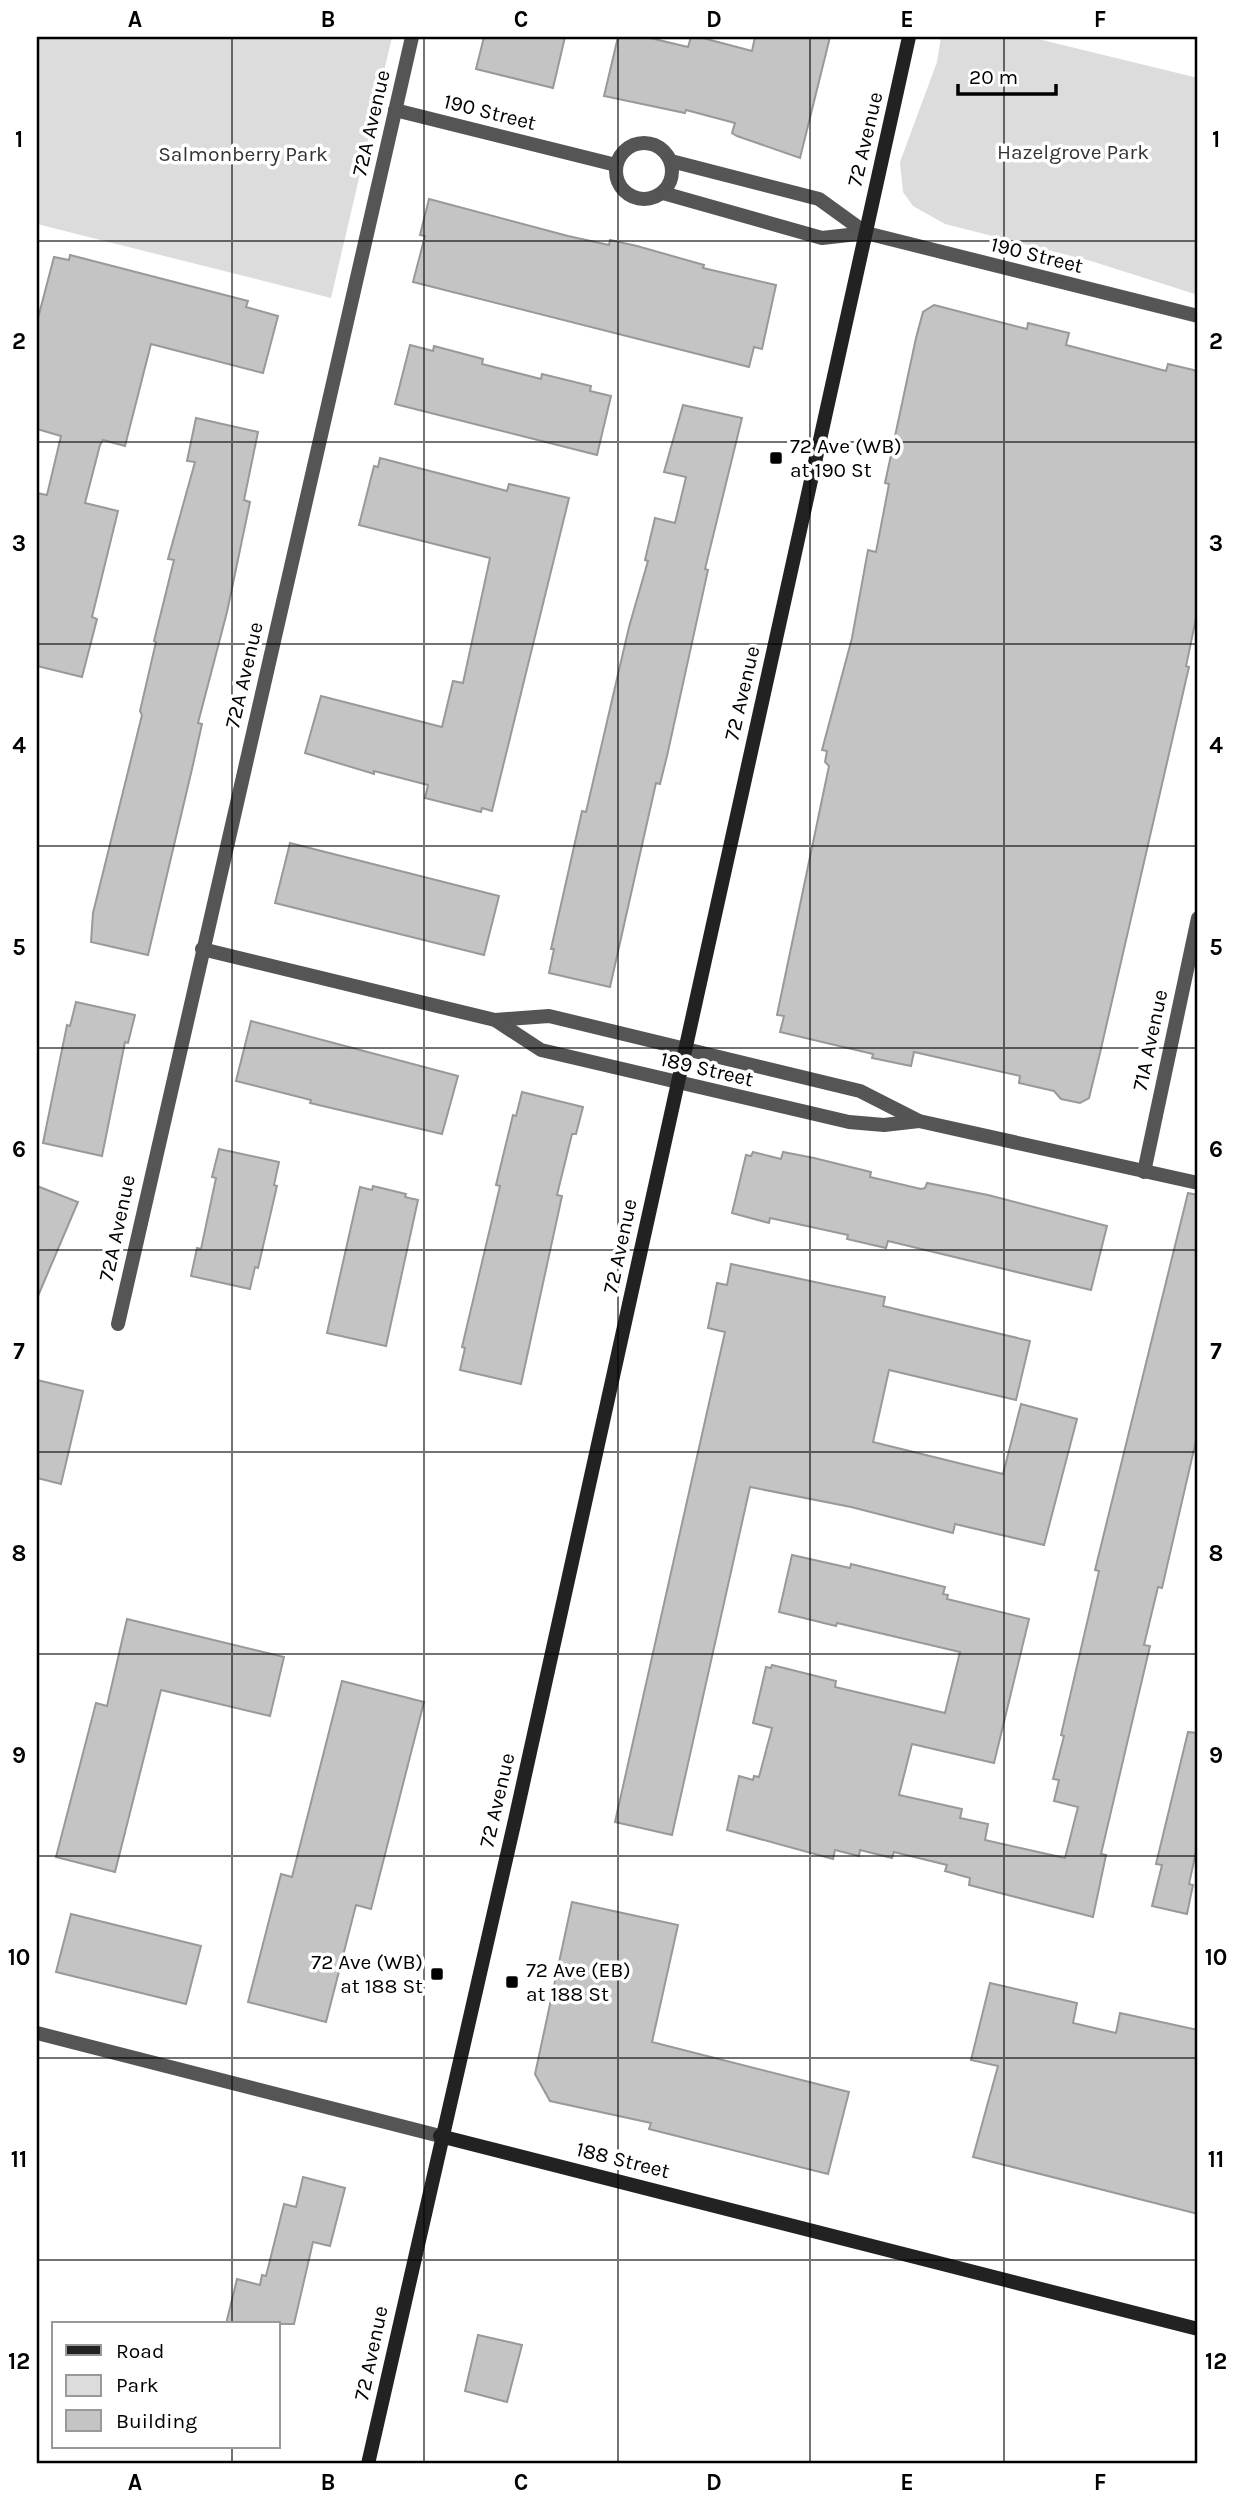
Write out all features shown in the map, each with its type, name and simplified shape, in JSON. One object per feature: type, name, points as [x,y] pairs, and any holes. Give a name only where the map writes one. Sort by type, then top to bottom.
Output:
[{"type":"main road","name":"72 Avenue","points":[[368,2464],[440,2136],[515,1820],[909,37]]},
{"type":"main road","name":"188 Street","points":[[440,2136],[1198,2329]]},
{"type":"street","name":"72A Avenue","points":[[118,1324],[412,37]]},
{"type":"street","name":"190 Street","points":[[395,110],[616,165]]},
{"type":"street","name":"190 Street","points":[[866,233],[819,199],[671,161],[660,148],[644,143],[624,152],[616,165],[617,183],[629,196],[646,200],[663,193],[822,238],[866,233],[1198,316]]},
{"type":"street","points":[[663,193],[672,179],[671,161]]},
{"type":"street","name":"71A Avenue","points":[[1144,1172],[1198,918]]},
{"type":"street","name":"189 Street","points":[[202,949],[495,1020],[548,1016],[860,1091],[919,1121],[1198,1183]]},
{"type":"street","name":"189 Street","points":[[495,1020],[541,1050],[677,1084],[849,1122],[884,1125],[919,1121]]},
{"type":"street","name":"188 Street","points":[[37,2033],[440,2136]]},
{"type":"green space","name":"Salmonberry Park","points":[[37,37],[392,37],[331,298],[37,224]]},
{"type":"green space","name":"Hazelgrove Park","points":[[941,37],[1030,37],[1198,78],[1198,295],[1091,261],[945,224],[913,206],[903,192],[900,162],[937,62]]},
{"type":"building","points":[[484,37],[565,37],[553,88],[476,69]]},
{"type":"building","points":[[618,37],[646,37],[688,47],[691,37],[699,37],[752,51],[755,37],[830,37],[800,158],[737,136],[732,133],[735,123],[686,110],[685,113],[604,96]]},
{"type":"building","points":[[429,199],[568,236],[609,245],[610,240],[637,246],[704,265],[703,268],[776,285],[762,349],[754,347],[749,367],[413,282],[425,236],[420,235]]},
{"type":"building","points":[[70,255],[248,301],[246,307],[278,316],[263,373],[151,344],[125,446],[103,440],[85,503],[118,511],[92,617],[97,619],[82,677],[37,666],[37,493],[47,495],[61,436],[37,429],[37,322],[54,257],[69,260]]},
{"type":"building","points":[[934,305],[1027,329],[1028,323],[1069,333],[1066,345],[1166,371],[1168,364],[1198,371],[1198,609],[1186,666],[1189,667],[1089,1098],[1080,1103],[1061,1099],[1054,1091],[1019,1083],[1020,1076],[914,1052],[911,1066],[780,1032],[784,1016],[777,1015],[829,766],[825,762],[827,751],[822,750],[852,638],[868,550],[876,552],[889,484],[885,483],[916,338],[923,312]]},
{"type":"building","points":[[410,345],[433,351],[434,346],[483,359],[482,364],[541,379],[542,374],[591,386],[590,391],[611,396],[597,455],[395,404]]},
{"type":"building","points":[[683,405],[742,418],[705,569],[708,570],[667,756],[660,784],[656,783],[610,987],[549,973],[554,949],[551,949],[582,811],[586,812],[629,627],[648,561],[645,560],[655,518],[675,523],[686,477],[664,472]]},
{"type":"building","points":[[196,418],[258,432],[244,500],[250,502],[227,612],[198,723],[202,724],[148,955],[91,942],[93,913],[142,715],[140,711],[156,642],[154,641],[174,560],[168,559],[195,462],[187,461]]},
{"type":"building","points":[[380,458],[507,491],[509,484],[569,498],[492,811],[482,808],[481,812],[425,798],[428,785],[374,771],[374,774],[305,753],[321,696],[442,727],[453,681],[463,683],[490,558],[359,525],[374,466],[378,467]]},
{"type":"building","points":[[290,843],[499,896],[484,955],[275,903]]},
{"type":"building","points":[[76,1002],[135,1015],[128,1043],[125,1042],[102,1156],[43,1143],[67,1025],[70,1026]]},
{"type":"building","points":[[251,1021],[458,1076],[442,1134],[310,1103],[311,1100],[236,1081]]},
{"type":"building","points":[[522,1092],[583,1107],[576,1134],[572,1134],[557,1195],[562,1196],[521,1384],[460,1370],[465,1348],[462,1347],[500,1186],[496,1185],[513,1115],[516,1116]]},
{"type":"building","points":[[219,1149],[279,1162],[274,1185],[277,1186],[258,1268],[255,1267],[250,1289],[191,1276],[197,1248],[201,1249],[216,1178],[212,1177]]},
{"type":"building","points":[[753,1152],[781,1159],[783,1152],[814,1158],[871,1172],[870,1177],[921,1189],[925,1188],[927,1183],[988,1195],[1107,1226],[1091,1290],[888,1241],[886,1248],[847,1239],[848,1235],[770,1218],[769,1223],[732,1213],[746,1155],[751,1156]]},
{"type":"building","points":[[37,1186],[78,1202],[38,1296],[37,1295]]},
{"type":"building","points":[[373,1186],[406,1194],[405,1197],[418,1200],[386,1346],[327,1333],[360,1187],[372,1190]]},
{"type":"building","points":[[1188,1193],[1198,1195],[1198,1432],[1162,1588],[1158,1587],[1144,1645],[1150,1646],[1101,1854],[1106,1855],[1093,1917],[969,1885],[970,1878],[945,1871],[947,1865],[894,1852],[892,1858],[860,1850],[859,1856],[835,1850],[833,1859],[727,1830],[739,1776],[753,1780],[754,1776],[759,1777],[772,1728],[753,1723],[766,1667],[771,1668],[772,1665],[836,1681],[835,1687],[945,1713],[960,1652],[779,1612],[792,1555],[850,1568],[851,1564],[945,1587],[943,1594],[948,1595],[947,1599],[1029,1619],[994,1763],[912,1744],[899,1795],[962,1809],[960,1818],[988,1824],[985,1840],[1065,1858],[1078,1807],[1054,1801],[1059,1780],[1053,1779],[1064,1736],[1061,1735],[1099,1571],[1095,1570]]},
{"type":"building","points":[[731,1264],[885,1297],[883,1306],[1030,1341],[1016,1400],[889,1370],[873,1442],[1003,1474],[1021,1404],[1077,1419],[1044,1545],[955,1524],[953,1533],[851,1507],[750,1487],[672,1835],[615,1822],[725,1332],[708,1328],[717,1283],[727,1285]]},
{"type":"building","points":[[37,1380],[83,1391],[61,1484],[37,1478]]},
{"type":"building","points":[[127,1619],[284,1657],[270,1716],[161,1690],[115,1872],[56,1857],[96,1703],[107,1706]]},
{"type":"building","points":[[342,1681],[424,1702],[371,1909],[356,1905],[326,2022],[248,2002],[281,1874],[292,1877]]},
{"type":"building","points":[[1188,1732],[1198,1733],[1198,1843],[1189,1884],[1193,1885],[1187,1914],[1152,1906],[1162,1865],[1156,1864]]},
{"type":"building","points":[[572,1902],[678,1925],[652,2042],[849,2092],[828,2174],[649,2129],[651,2123],[550,2101],[535,2074]]},
{"type":"building","points":[[71,1914],[201,1946],[186,2004],[56,1972]]},
{"type":"building","points":[[990,1983],[1077,2003],[1073,2023],[1116,2033],[1120,2013],[1198,2030],[1198,2214],[973,2157],[998,2066],[971,2060]]},
{"type":"building","points":[[303,2177],[345,2188],[330,2246],[313,2242],[294,2324],[226,2322],[237,2279],[260,2285],[262,2275],[266,2276],[284,2204],[296,2207]]},
{"type":"building","points":[[478,2335],[522,2345],[507,2402],[465,2391]]},
{"type":"place","name":"72 Ave (WB) at 190 St","points":[[776,458]]},
{"type":"place","name":"72 Ave (WB) at 188 St","points":[[437,1974]]},
{"type":"place","name":"72 Ave (EB) at 188 St","points":[[512,1982]]}]
